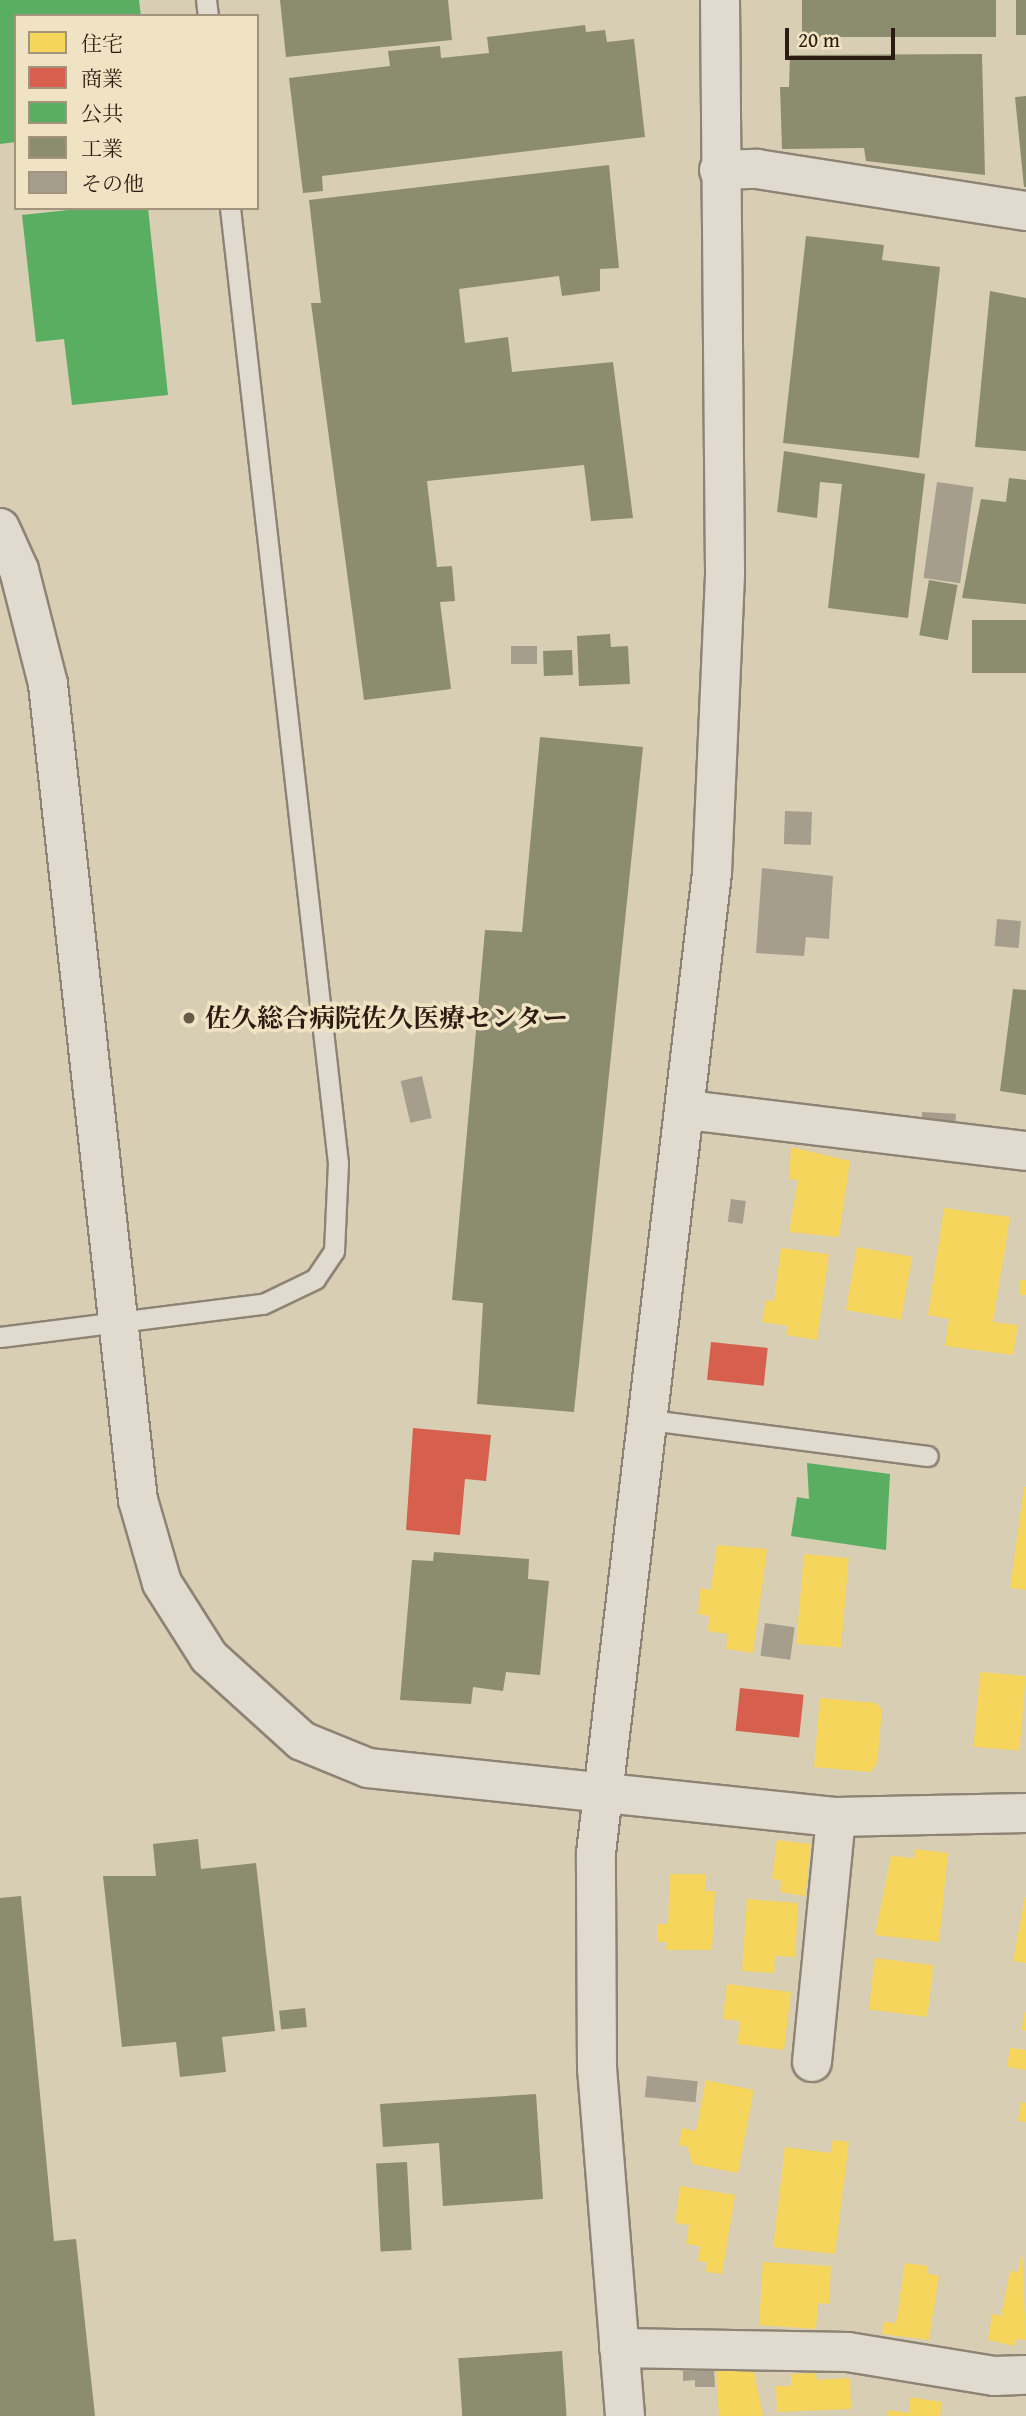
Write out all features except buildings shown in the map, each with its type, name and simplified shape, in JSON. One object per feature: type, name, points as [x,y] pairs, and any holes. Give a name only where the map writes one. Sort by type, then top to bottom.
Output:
[{"type":"street","points":[[625,2416],[593,1982],[604,1789],[687,1110],[722,724],[720,0]]},
{"type":"street","points":[[719,170],[757,169],[1026,211]]},
{"type":"street","points":[[0,528],[19,570],[48,684],[138,1500],[162,1583],[209,1657],[259,1709],[302,1741],[368,1768],[604,1789],[647,1802],[836,1817],[1026,1813]]},
{"type":"street","points":[[687,1110],[1026,1151]]},
{"type":"street","points":[[812,2062],[836,1817]]},
{"type":"street","points":[[619,2348],[848,2352],[994,2376],[1026,2375]]},
{"type":"lane","points":[[0,1337],[293,1295],[315,1279],[334,1251],[340,1218],[230,210]]},
{"type":"lane","points":[[650,1420],[928,1456]]},
{"type":"place","name":"佐久総合病院佐久医療センター","points":[[189,1018]]}]
